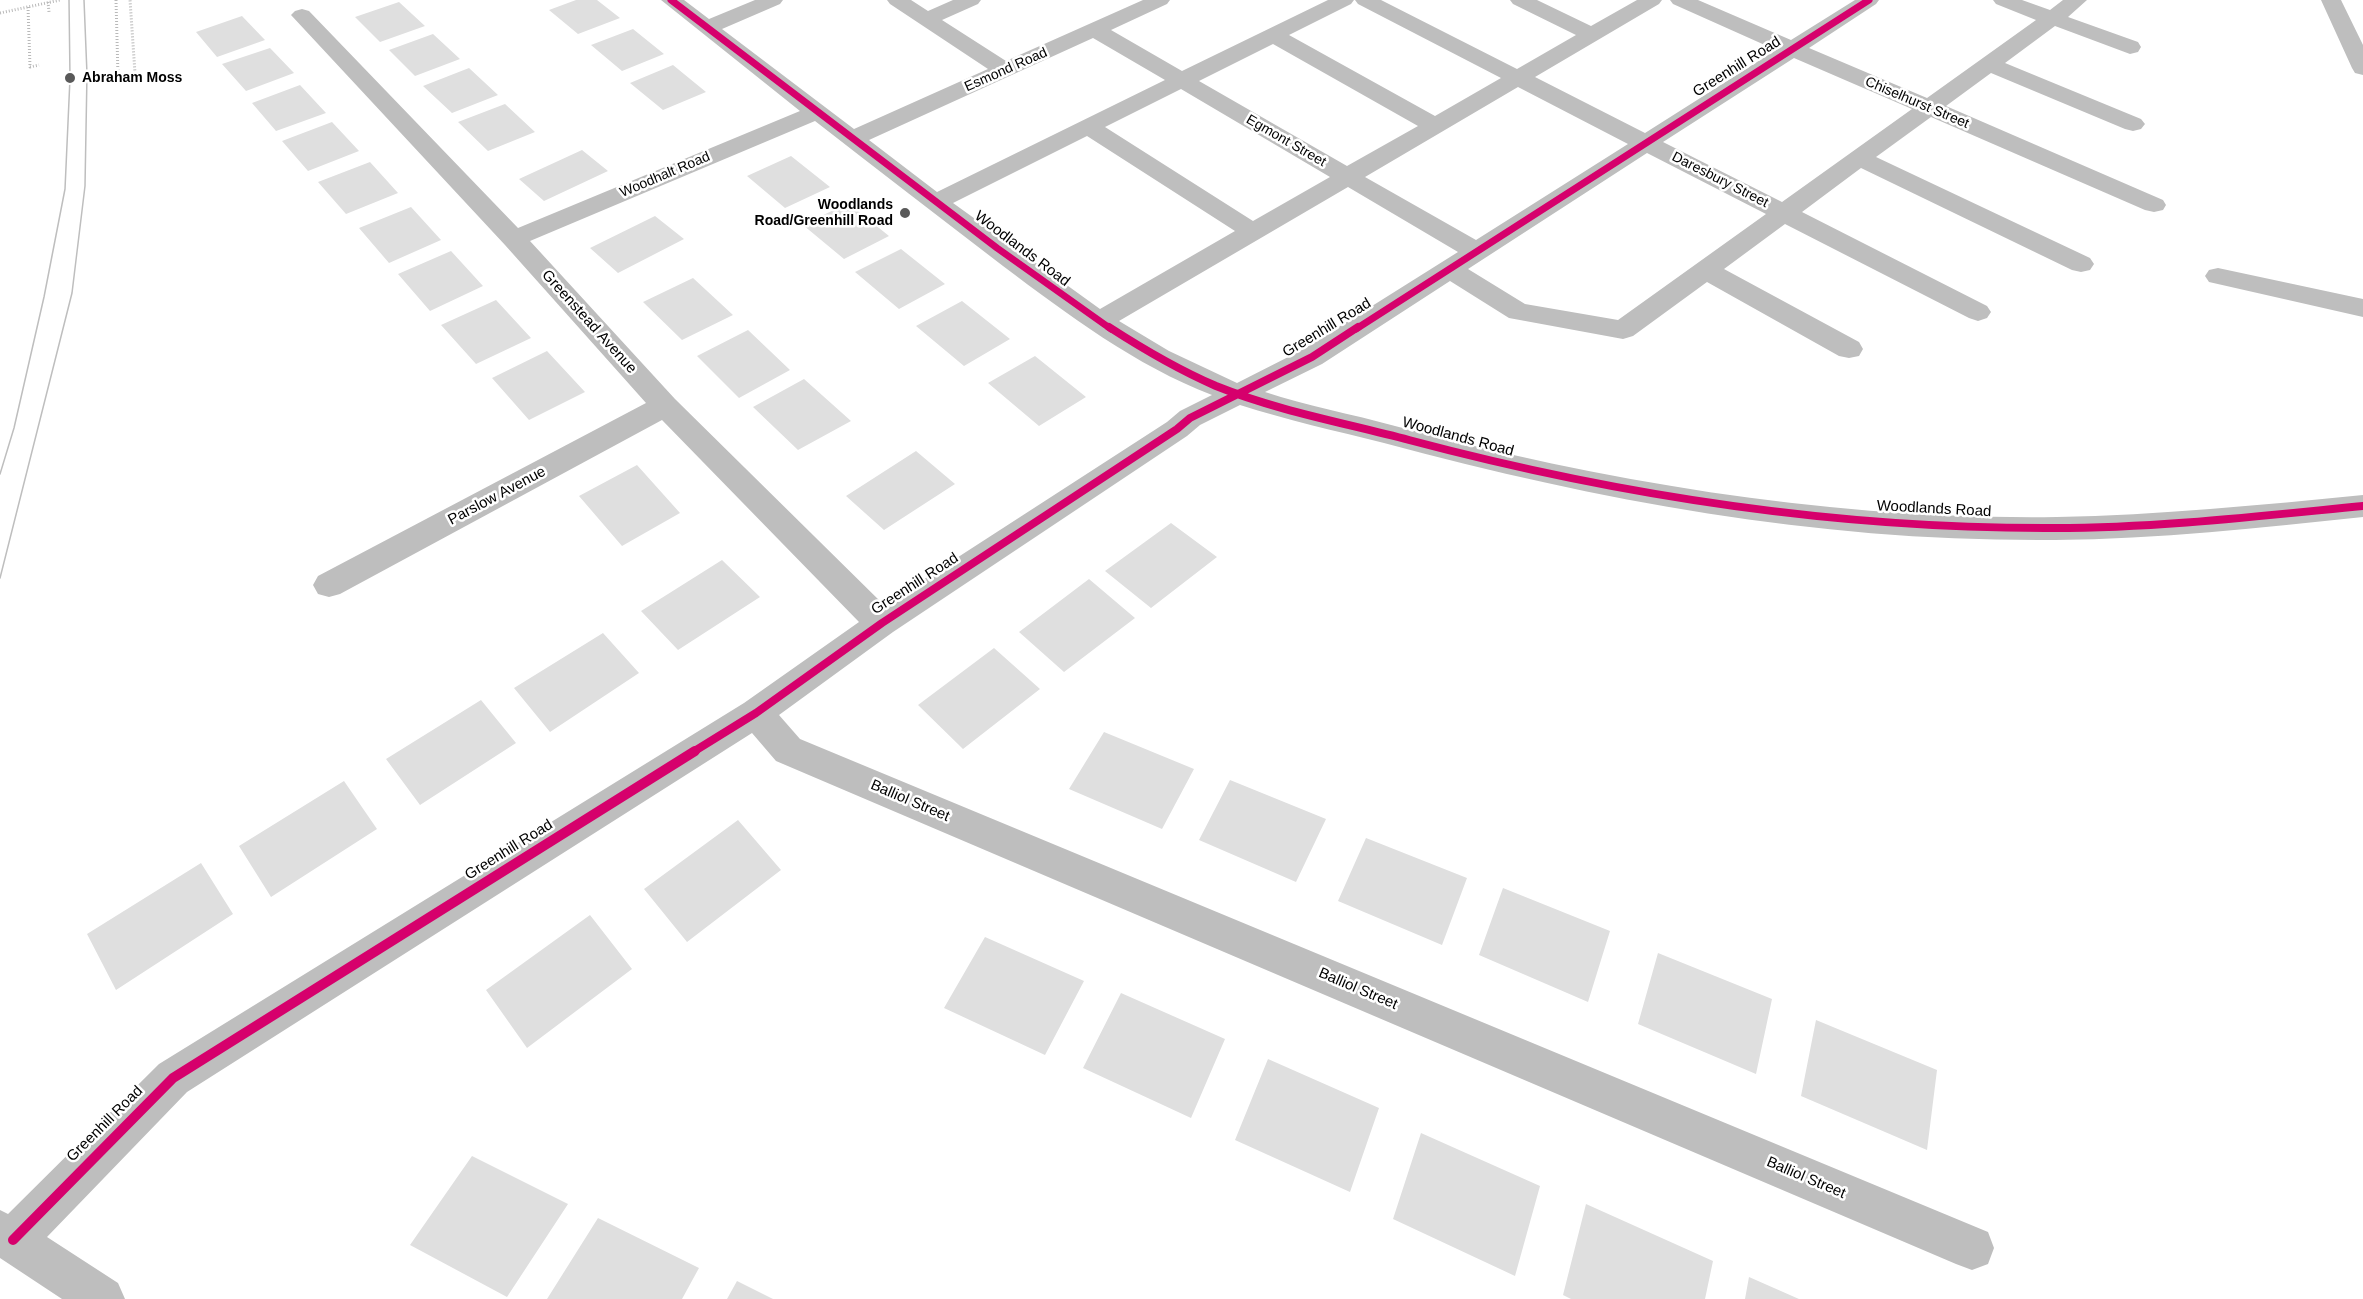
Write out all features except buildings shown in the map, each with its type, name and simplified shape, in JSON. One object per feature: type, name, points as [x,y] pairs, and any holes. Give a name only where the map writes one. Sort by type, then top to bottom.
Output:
[{"type":"street","name":"Woodlands Road","points":[[670,0],[1064,300],[1166,361],[1236,395],[1464,456],[1572,481],[1765,512],[1962,527],[2062,527],[2152,525],[2363,507]]},
{"type":"street","points":[[707,28],[773,0]]},
{"type":"street","points":[[897,0],[1004,70]]},
{"type":"street","points":[[926,19],[971,0]]},
{"type":"street","name":"Esmond Road","points":[[852,139],[1160,0]]},
{"type":"street","points":[[936,202],[1344,0]]},
{"type":"street","name":"Daresbury Street","points":[[1365,0],[1978,312]]},
{"type":"street","points":[[1520,0],[1592,35]]},
{"type":"street","points":[[1099,321],[1652,0]]},
{"type":"street","name":"Chiselhurst Street","points":[[1680,0],[2154,205]]},
{"type":"street","name":"Greenhill Road","points":[[6,1236],[173,1077],[756,713],[882,623],[1177,429],[1190,418],[1312,357],[1869,0]]},
{"type":"street","points":[[2002,0],[2130,47]]},
{"type":"street","points":[[1450,269],[1518,312],[1623,330],[2077,0]]},
{"type":"street","points":[[2331,0],[2363,68]]},
{"type":"street","name":"Greenstead Avenue","points":[[302,15],[514,239],[665,406],[859,603],[882,623]]},
{"type":"street","name":"Egmont Street","points":[[1095,30],[1477,252]]},
{"type":"street","points":[[1273,35],[1436,126]]},
{"type":"street","points":[[1989,64],[2133,124]]},
{"type":"street","name":"Woodhalt Road","points":[[514,239],[817,111]]},
{"type":"street","points":[[1089,127],[1253,232]]},
{"type":"street","points":[[1859,158],[2080,264]]},
{"type":"street","points":[[1705,270],[1849,349]]},
{"type":"street","points":[[2218,276],[2363,308]]},
{"type":"street","name":"Parslow Avenue","points":[[329,585],[665,406]]},
{"type":"street","name":"Balliol Street","points":[[756,713],[788,750],[1972,1248]]},
{"type":"street","points":[[6,1236],[102,1299]]},
{"type":"path","points":[[0,13],[60,0]]},
{"type":"path","points":[[116,0],[118,76],[135,73],[130,0]]},
{"type":"path","points":[[48,2],[49,12]]},
{"type":"path","points":[[28,7],[30,67],[39,65]]},
{"type":"tram line","points":[[0,474],[14,428],[44,297],[65,189],[70,78],[69,0]]},
{"type":"tram line","points":[[0,578],[72,293],[85,186],[87,74],[84,0]]},
{"type":"cycle path","points":[[671,0],[997,248],[1092,317],[1159,358],[1194,376],[1240,395],[1480,459],[1575,480],[1670,498],[1766,512],[1862,522],[1958,527],[2055,528],[2152,525],[2363,506]]},
{"type":"cycle path","points":[[13,1240],[173,1078],[756,713],[882,623],[1177,429],[1190,418],[1312,357],[1869,0]]},
{"type":"place","name":"Abraham Moss","points":[[70,78]]},
{"type":"place","name":"Woodlands Road/Greenhill Road","points":[[905,213]]}]
